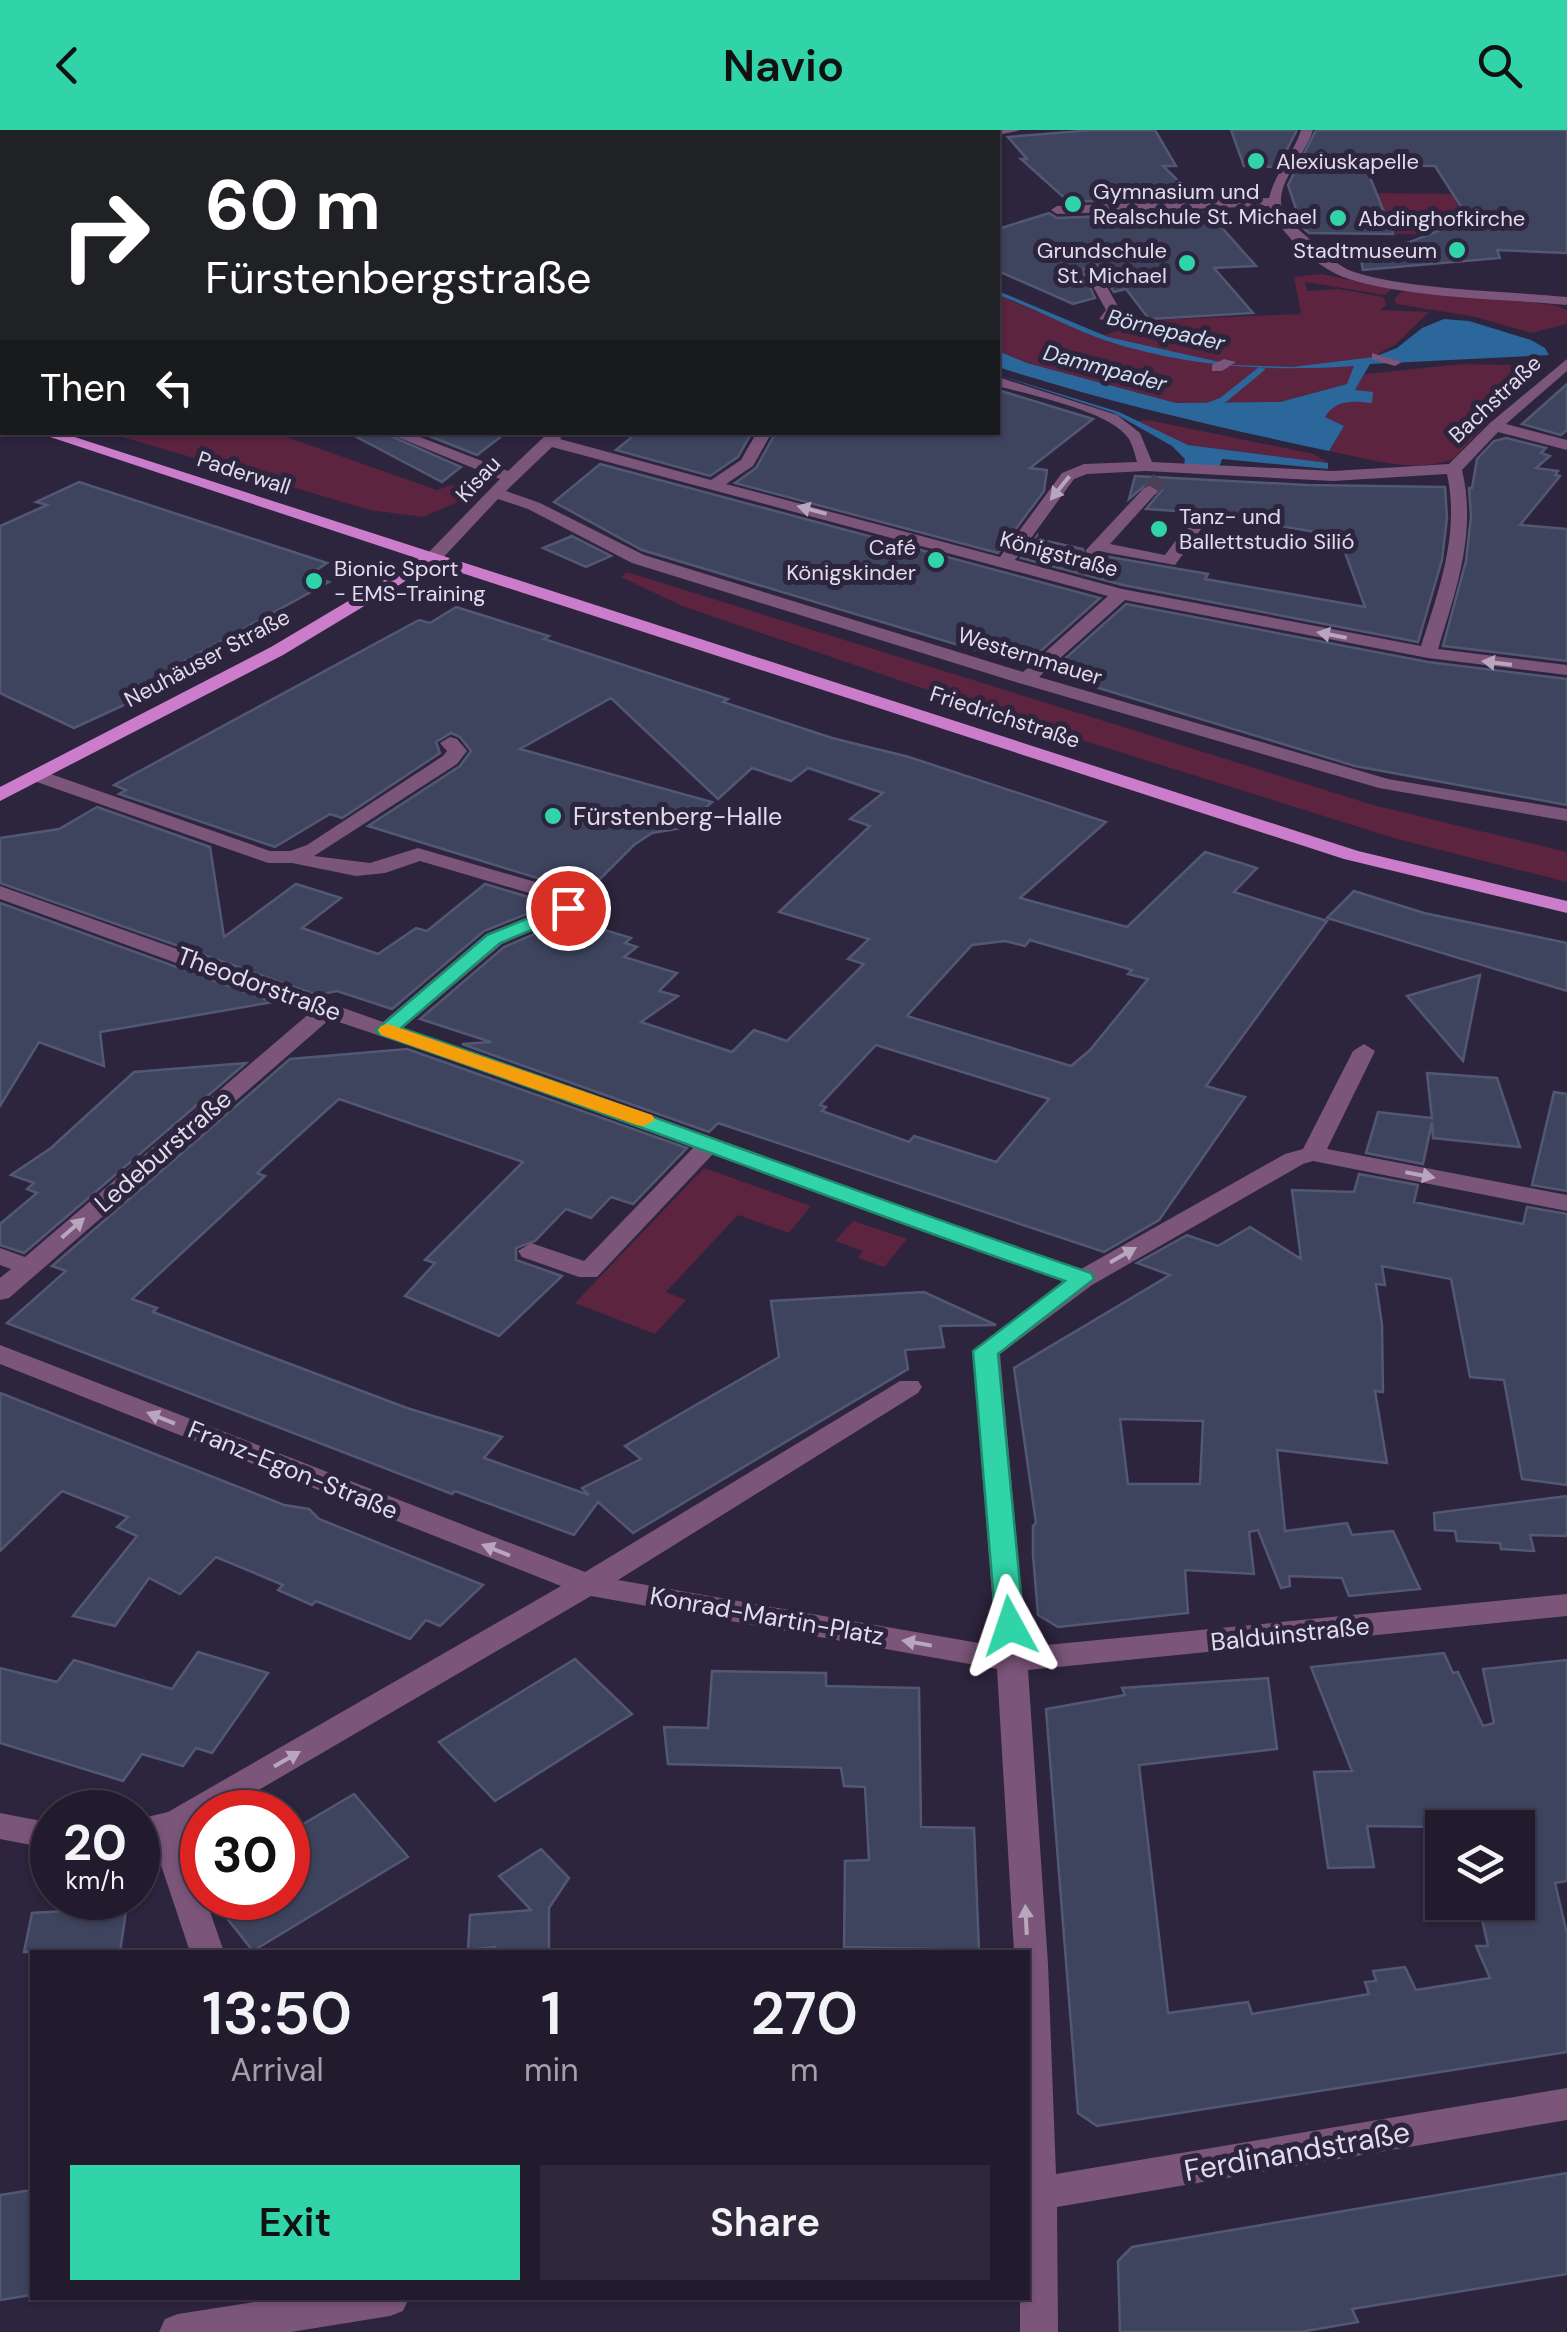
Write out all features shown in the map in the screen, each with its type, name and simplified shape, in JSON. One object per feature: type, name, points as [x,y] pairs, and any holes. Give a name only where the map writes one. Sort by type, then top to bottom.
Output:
[{"type":"main road","name":"Paderwall","points":[[51,435],[433,558]]},
{"type":"main road","name":"Neuhäuser Straße","points":[[0,795],[277,651],[433,558]]},
{"type":"main road","name":"Friedrichstraße","points":[[433,558],[1351,855],[1567,907]]},
{"type":"street","points":[[1307,130],[1300,152],[1280,178],[1274,202],[1290,230],[1339,271],[1422,287],[1567,302]]},
{"type":"street","points":[[1062,218],[1057,210],[1274,202]]},
{"type":"street","points":[[1092,272],[1113,310],[1106,320]]},
{"type":"street","points":[[1376,356],[1395,362]]},
{"type":"street","name":"Bachstraße","points":[[1454,469],[1495,426],[1567,364]]},
{"type":"street","points":[[1000,382],[1081,406],[1119,424],[1134,434],[1146,466],[1159,479],[1454,469],[1462,492],[1453,567],[1428,653]]},
{"type":"street","points":[[1495,426],[1567,446]]},
{"type":"street","points":[[400,435],[510,476]]},
{"type":"street","points":[[714,484],[747,463],[763,435]]},
{"type":"street","name":"Kisau","points":[[433,558],[494,492],[554,437]]},
{"type":"street","name":"Königstraße","points":[[554,437],[1004,563],[1074,576],[1121,594],[1428,653],[1567,670]]},
{"type":"street","points":[[1004,563],[1068,476],[1084,469],[1146,466]]},
{"type":"street","points":[[1159,479],[1096,550],[1169,561],[1199,522]]},
{"type":"street","name":"Westernmauer","points":[[494,492],[534,506],[638,560],[1026,679],[1386,784],[1567,815]]},
{"type":"street","points":[[1026,679],[1121,594]]},
{"type":"street","points":[[38,776],[262,861],[314,849],[450,760],[457,751],[450,743]]},
{"type":"street","points":[[292,857],[354,872],[391,869],[418,854],[577,906],[494,939],[387,1030]]},
{"type":"street","name":"Theodorstraße","points":[[0,892],[1082,1279]]},
{"type":"street","name":"Ledeburstraße","points":[[0,1292],[327,1010]]},
{"type":"street","points":[[1313,1154],[1364,1050]]},
{"type":"street","points":[[531,1251],[588,1272],[709,1144]]},
{"type":"street","points":[[1024,1950],[1013,1660],[986,1351],[1082,1279],[1280,1166],[1313,1154],[1567,1203]]},
{"type":"street","points":[[0,1256],[28,1267]]},
{"type":"street","name":"Franz-Egon-Straße","points":[[0,1354],[587,1585]]},
{"type":"street","name":"Konrad-Martin-Platz","points":[[587,1585],[909,1387]]},
{"type":"street","points":[[160,1827],[176,1823],[587,1585]]},
{"type":"street","name":"Konrad-Martin-Platz","points":[[587,1585],[1013,1660]]},
{"type":"street","name":"Balduinstraße","points":[[1013,1660],[1265,1638],[1567,1604]]},
{"type":"street","points":[[0,1826],[30,1832]]},
{"type":"street","points":[[160,1848],[207,1950]]},
{"type":"street","points":[[1030,2092],[1040,2332]]},
{"type":"street","name":"Ferdinandstraße","points":[[1034,2194],[1567,2104]]},
{"type":"street","points":[[178,2332],[378,2300]]},
{"type":"shaded area","points":[[1372,193],[1452,194],[1470,228],[1436,228],[1438,235],[1396,234],[1386,230]]},
{"type":"shaded area","points":[[1321,274],[1392,289],[1385,295],[1305,282],[1307,291],[1338,289],[1384,297],[1386,305],[1380,310],[1429,312],[1395,345],[1364,361],[1347,384],[1280,402],[1176,403],[1027,363],[1000,352],[1000,296],[1080,329],[1106,335],[1147,320],[1301,314],[1294,277]]},
{"type":"shaded area","points":[[1401,292],[1554,305],[1567,310],[1567,324],[1531,333],[1476,317],[1396,304],[1394,299]]},
{"type":"shaded area","points":[[1462,364],[1543,366],[1453,459],[1407,465],[1329,451],[1344,426],[1325,417],[1330,408],[1347,401],[1365,374]]},
{"type":"shaded area","points":[[1138,421],[1314,454],[1328,463],[1188,445]]},
{"type":"shaded area","points":[[116,435],[281,435],[437,490],[452,485],[469,491],[458,502],[423,517],[370,510]]},
{"type":"shaded area","points":[[627,572],[1373,805],[1567,852],[1567,882],[1397,839],[989,711],[682,606],[621,577]]},
{"type":"shaded area","points":[[704,1168],[811,1206],[789,1233],[738,1215],[666,1292],[686,1300],[655,1334],[575,1303]]},
{"type":"shaded area","points":[[853,1221],[907,1239],[884,1267],[858,1258],[863,1251],[835,1241]]},
{"type":"water","points":[[1000,292],[1108,337],[1233,365],[1292,367],[1374,357],[1397,348],[1422,328],[1444,319],[1469,321],[1531,340],[1549,355],[1370,364],[1355,390],[1373,392],[1372,403],[1346,402],[1329,411],[1325,417],[1344,426],[1329,451],[1162,413],[1000,368],[1000,352],[1027,363],[1176,403],[1280,402],[1347,384],[1354,366],[1259,368],[1197,362],[1091,335],[1000,296]]},
{"type":"water","points":[[1000,376],[1119,412],[1188,445],[1328,463],[1328,469],[1222,459],[1219,468],[1184,465],[1185,459],[1172,446],[1114,413]]},
{"type":"building","points":[[1155,130],[1176,166],[1163,166],[1195,197],[1069,202],[1021,159],[1027,159],[1008,137]]},
{"type":"building","points":[[1231,130],[1297,130],[1278,167],[1244,166]]},
{"type":"building","points":[[1316,130],[1567,130],[1567,253],[1497,250],[1500,258],[1363,270],[1361,261],[1469,219],[1435,166],[1365,165],[1393,234],[1309,233],[1302,227],[1288,185]]},
{"type":"building","name":"Grundschule St. Michael","points":[[1208,212],[1256,266],[1214,268],[1253,313],[1149,319],[1126,289],[1114,292],[1097,265],[1082,270],[1095,298],[1073,304],[1000,272],[1000,228],[1049,213],[1057,218]]},
{"type":"building","points":[[1567,384],[1567,430],[1561,435],[1522,424]]},
{"type":"building","points":[[1000,391],[1093,419],[1030,468],[1047,470],[1044,491],[998,553],[735,483],[756,468],[774,435],[1000,435]]},
{"type":"building","points":[[353,435],[389,435],[461,467],[442,482]]},
{"type":"building","points":[[427,435],[503,435],[477,455]]},
{"type":"building","points":[[634,435],[750,435],[738,457],[710,476],[616,450]]},
{"type":"building","points":[[1506,438],[1546,448],[1541,453],[1550,456],[1536,468],[1558,471],[1555,475],[1560,476],[1520,525],[1567,529],[1567,661],[1443,646],[1466,561],[1471,516],[1469,488],[1477,459],[1494,441]]},
{"type":"building","points":[[600,464],[1100,598],[1025,665],[642,550],[554,502]]},
{"type":"building","points":[[1135,476],[1445,487],[1447,518],[1442,560],[1418,642],[1123,585],[1021,558],[1037,536],[1083,549],[1086,562],[1098,562],[1104,556],[1208,574],[1205,579],[1365,607],[1339,536],[1205,513],[1146,509],[1162,490],[1149,482],[1129,499]]},
{"type":"building","points":[[79,482],[327,563],[309,575],[329,582],[185,661],[202,669],[74,728],[0,693],[0,526],[47,505],[36,502]]},
{"type":"building","points":[[572,536],[611,556],[586,567],[543,548]]},
{"type":"building","points":[[1126,604],[1428,662],[1567,679],[1567,805],[1355,766],[1049,673]]},
{"type":"building","points":[[456,607],[728,699],[723,702],[832,738],[909,757],[1106,822],[1020,898],[1127,927],[1205,852],[1257,868],[1234,892],[1327,921],[1206,1086],[1245,1097],[1159,1220],[1104,1252],[718,1123],[709,1132],[462,1044],[491,1042],[420,1019],[504,947],[569,919],[631,938],[625,943],[637,947],[624,957],[677,973],[659,991],[678,996],[641,1022],[732,1052],[754,1030],[787,1041],[864,964],[848,959],[869,939],[779,912],[870,826],[850,819],[883,793],[808,768],[791,781],[752,768],[718,799],[611,698],[520,749],[712,802],[682,828],[652,833],[634,845],[586,893],[368,826],[460,766],[471,751],[460,737],[451,733],[436,742],[440,753],[342,818],[330,814],[275,847],[119,794],[126,790],[114,785],[419,620],[430,623]],"holes":[[[1030,940],[1132,970],[1128,974],[1148,979],[1090,1050],[1071,1066],[907,1016],[972,945],[1005,941],[1025,946]],[[876,1045],[1049,1099],[996,1162],[914,1136],[909,1142],[822,1111],[826,1107],[820,1105]]]},
{"type":"building","points":[[97,807],[210,847],[224,937],[296,884],[341,898],[302,928],[378,954],[416,928],[427,931],[485,884],[552,904],[484,931],[392,1009],[337,991],[317,995],[0,883],[0,838],[59,829]]},
{"type":"building","points":[[1354,891],[1424,913],[1567,943],[1567,991],[1327,918]]},
{"type":"building","points":[[0,903],[273,1002],[100,1032],[104,1066],[39,1042],[0,1106]]},
{"type":"building","points":[[1480,975],[1463,1061],[1407,996]]},
{"type":"building","points":[[407,1049],[687,1148],[633,1204],[611,1197],[591,1218],[566,1209],[535,1241],[516,1248],[516,1260],[562,1276],[499,1336],[405,1296],[435,1263],[425,1260],[523,1162],[339,1099],[257,1173],[265,1176],[132,1299],[157,1308],[153,1312],[407,1408],[502,1437],[484,1458],[589,1495],[582,1488],[641,1459],[625,1446],[779,1357],[771,1301],[924,1292],[996,1325],[940,1326],[944,1347],[905,1350],[908,1369],[633,1533],[598,1502],[574,1535],[455,1491],[452,1494],[7,1323],[66,1271],[52,1266],[290,1059]]},
{"type":"building","points":[[246,1063],[24,1253],[0,1245],[0,1224],[37,1193],[27,1189],[34,1183],[11,1175],[51,1148],[134,1072]]},
{"type":"building","points":[[1427,1073],[1497,1078],[1520,1147],[1433,1138],[1432,1122],[1423,1164],[1366,1153],[1378,1112],[1432,1118]]},
{"type":"building","points":[[1554,1092],[1567,1094],[1567,1191],[1532,1185]]},
{"type":"building","points":[[1359,1174],[1418,1185],[1414,1202],[1523,1224],[1527,1207],[1567,1214],[1567,1485],[1522,1479],[1504,1380],[1470,1377],[1451,1279],[1382,1266],[1385,1285],[1376,1284],[1382,1325],[1383,1392],[1375,1391],[1387,1463],[1277,1450],[1285,1531],[1347,1523],[1352,1535],[1393,1531],[1420,1589],[1349,1596],[1342,1578],[1289,1576],[1290,1586],[1281,1588],[1258,1530],[1249,1532],[1254,1574],[1185,1570],[1188,1613],[1058,1627],[1038,1615],[1033,1555],[1036,1523],[1014,1368],[1170,1275],[1137,1263],[1187,1235],[1218,1246],[1250,1227],[1301,1259],[1292,1190],[1354,1192]],"holes":[[[1120,1419],[1203,1421],[1200,1484],[1128,1484]]]},
{"type":"building","points":[[0,1393],[284,1505],[309,1509],[319,1519],[483,1585],[440,1626],[426,1620],[410,1639],[316,1601],[312,1605],[278,1590],[283,1585],[216,1557],[180,1594],[149,1578],[115,1626],[73,1616],[137,1536],[117,1527],[128,1517],[62,1491],[0,1551]]},
{"type":"building","points":[[1567,1496],[1567,1536],[1530,1535],[1534,1551],[1501,1549],[1500,1543],[1457,1541],[1455,1531],[1435,1530],[1434,1513]]},
{"type":"building","points":[[198,1652],[268,1673],[212,1753],[196,1748],[183,1766],[142,1754],[123,1781],[0,1743],[0,1668],[57,1682],[74,1660],[172,1689]]},
{"type":"building","points":[[1444,1653],[1453,1673],[1458,1672],[1483,1726],[1494,1723],[1483,1669],[1567,1660],[1567,1881],[1555,1883],[1567,1934],[1567,2052],[1097,2126],[1078,2113],[1046,1709],[1125,1695],[1122,1688],[1268,1678],[1277,1749],[1139,1765],[1168,2013],[1248,2002],[1252,2014],[1369,1994],[1365,1982],[1376,1981],[1373,1971],[1405,1967],[1416,1990],[1490,1978],[1476,1946],[1488,1946],[1482,1920],[1535,1920],[1535,1810],[1425,1810],[1425,1827],[1367,1826],[1374,1867],[1328,1868],[1314,1772],[1352,1771],[1311,1667]]},
{"type":"building","points":[[575,1659],[632,1714],[495,1801],[439,1742]]},
{"type":"building","points":[[712,1671],[826,1673],[826,1686],[919,1688],[921,1827],[974,1828],[979,1950],[844,1947],[845,1861],[869,1860],[865,1787],[844,1786],[841,1768],[668,1764],[664,1727],[708,1728]]},
{"type":"building","points":[[354,1794],[408,1857],[310,1916],[310,1820]]},
{"type":"building","points":[[541,1849],[569,1878],[549,1908],[549,1950],[468,1950],[470,1915],[531,1910],[499,1876]]},
{"type":"building","points":[[31,1920],[125,1920],[120,1950],[24,1952]]},
{"type":"building","points":[[228,1920],[304,1920],[255,1950]]},
{"type":"building","points":[[1567,2173],[1567,2274],[1352,2309],[1358,2322],[1300,2332],[1120,2332],[1118,2261],[1132,2247]]},
{"type":"building","points":[[30,2190],[30,2295],[0,2300],[0,2195]]},
{"type":"waterway","points":[[1207,406],[1223,400],[1262,369]]},
{"type":"tunnel","points":[[1150,491],[1160,479]]},
{"type":"tunnel","points":[[1077,572],[1092,554]]},
{"type":"slow traffic","points":[[388,1030],[644,1120]]},
{"type":"place","name":"Alexiuskapelle","points":[[1256,161]]},
{"type":"place","name":"Gymnasium und Realschule St. Michael","points":[[1073,204]]},
{"type":"place","name":"Abdinghofkirche","points":[[1338,218]]},
{"type":"place","name":"Stadtmuseum","points":[[1457,250]]},
{"type":"place","name":"Grundschule St. Michael","points":[[1187,263]]},
{"type":"place","name":"Tanz- und Ballettstudio Silió","points":[[1159,529]]},
{"type":"place","name":"Café Königskinder","points":[[936,560]]},
{"type":"place","name":"Bionic Sport - EMS-Training","points":[[314,581]]},
{"type":"place","name":"Fürstenberg-Halle","points":[[553,816]]},
{"type":"route","points":[[568,908],[494,939],[387,1030],[593,1100],[848,1197],[1082,1279],[986,1351],[1010,1626]]},
{"type":"water label","name":"Börnepader","points":[[1166,330]]},
{"type":"water label","name":"Dammpader","points":[[1105,368]]}]
